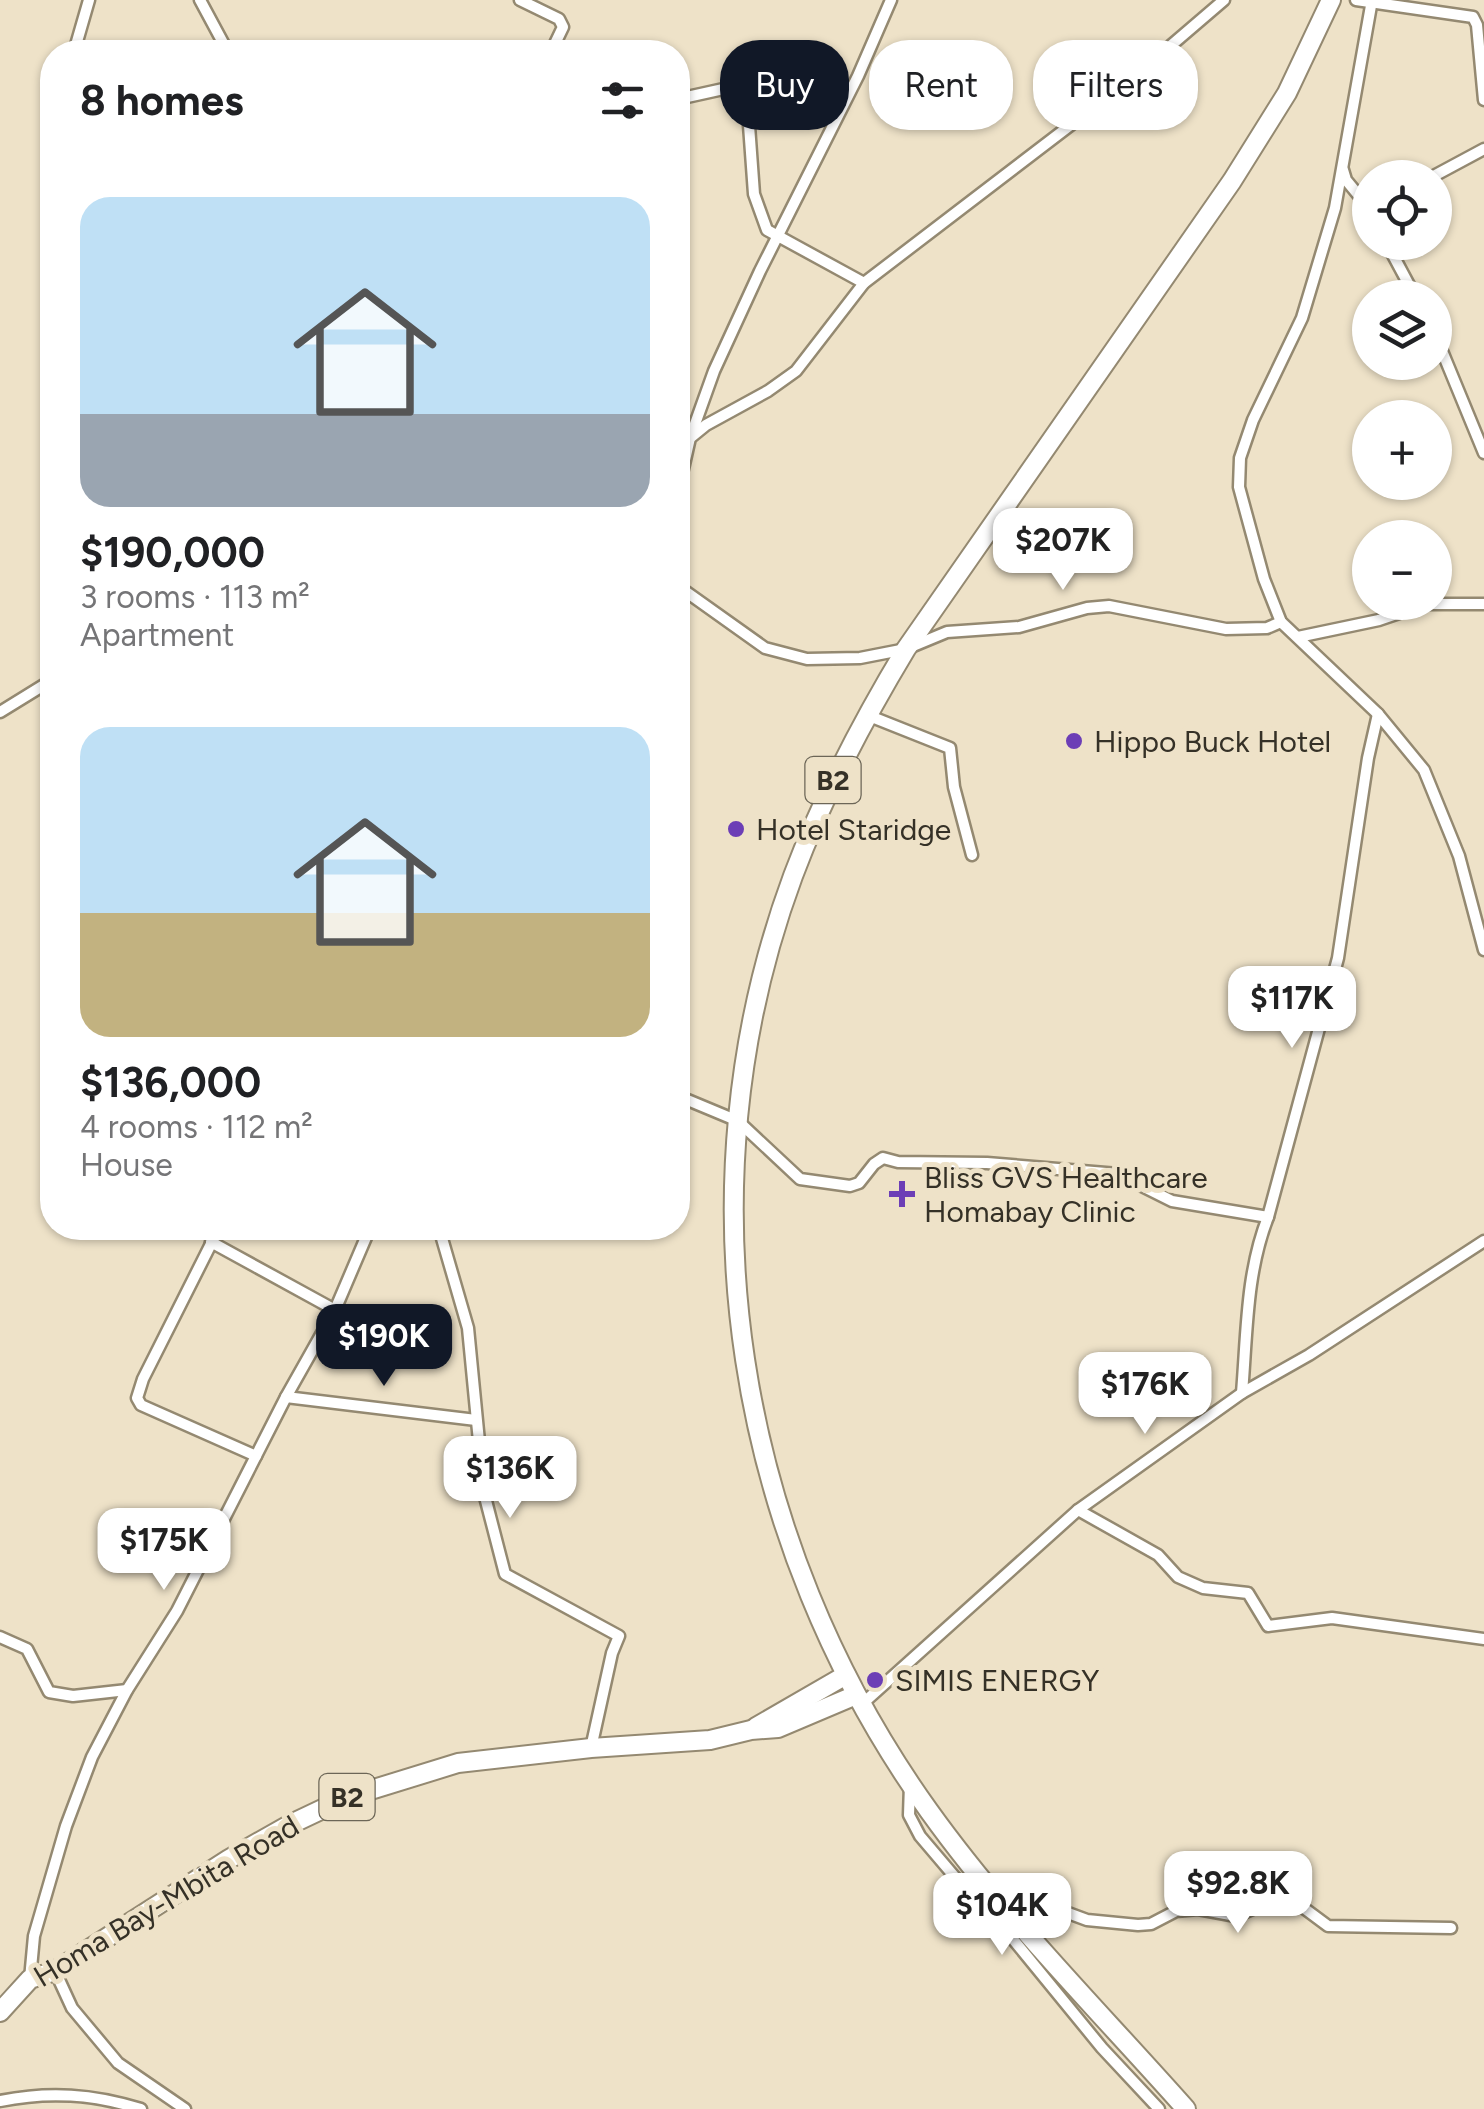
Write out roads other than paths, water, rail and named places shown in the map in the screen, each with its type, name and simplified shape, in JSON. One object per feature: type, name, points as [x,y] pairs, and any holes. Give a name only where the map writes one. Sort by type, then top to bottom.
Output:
[{"type":"highway","name":"B2","points":[[846,1675],[805,1589],[756,1435],[737,1300],[734,1236],[738,1121],[757,996],[774,935],[816,818],[866,714],[906,648],[1232,181],[1287,93],[1332,0]]},
{"type":"highway","points":[[846,1675],[910,1783],[1014,1927],[1186,2109]]},
{"type":"highway","name":"Homa Bay-Mbita Road","points":[[751,1730],[846,1675]]},
{"type":"highway","name":"Homa Bay-Mbita Road","points":[[0,2012],[30,1979],[55,1972],[229,1858],[348,1797],[458,1763],[710,1740],[778,1728],[859,1700]]},
{"type":"street","points":[[77,40],[89,0]]},
{"type":"street","points":[[200,0],[222,40]]},
{"type":"street","points":[[520,0],[559,19],[564,27],[557,40]]},
{"type":"street","points":[[690,438],[714,371],[891,0]]},
{"type":"street","points":[[690,438],[796,371],[864,283],[1140,72],[1224,0]]},
{"type":"street","points":[[1356,0],[1472,17],[1484,100]]},
{"type":"street","points":[[1372,2],[1336,208],[1313,287],[1253,420],[1240,458],[1239,487],[1280,622],[1378,714],[1424,770],[1459,856],[1484,950]]},
{"type":"street","points":[[690,96],[746,84],[754,194],[767,230],[864,283]]},
{"type":"street","points":[[1452,167],[1484,150]]},
{"type":"street","points":[[1342,166],[1352,187]]},
{"type":"street","points":[[1452,375],[1484,453]]},
{"type":"street","points":[[690,595],[765,648],[790,657],[860,658],[906,648],[947,632],[1019,627],[1109,606],[1226,629],[1267,628],[1280,622]]},
{"type":"street","points":[[1298,636],[1380,620],[1426,604],[1484,604]]},
{"type":"street","points":[[0,712],[40,687]]},
{"type":"street","points":[[866,714],[950,748],[954,788],[972,855]]},
{"type":"street","points":[[1242,1393],[1248,1298],[1257,1244],[1268,1217],[1338,958],[1378,714]]},
{"type":"street","points":[[690,1101],[738,1121],[774,1152],[789,1172],[814,1183],[859,1184],[874,1164],[884,1158],[898,1162],[987,1163],[1118,1174],[1172,1201],[1268,1217]]},
{"type":"street","points":[[30,1979],[34,1936],[66,1826],[92,1757],[127,1690],[177,1611],[335,1310],[365,1240]]},
{"type":"street","points":[[442,1240],[468,1328],[484,1493],[505,1574],[619,1636],[591,1748]]},
{"type":"street","points":[[256,1456],[141,1405],[137,1398],[211,1242],[335,1310]]},
{"type":"street","points":[[859,1700],[1078,1510],[1242,1393],[1309,1355],[1484,1242]]},
{"type":"street","points":[[286,1397],[476,1420]]},
{"type":"street","points":[[1078,1510],[1158,1556],[1178,1577],[1203,1588],[1248,1593],[1268,1626],[1332,1618],[1484,1639]]},
{"type":"street","points":[[0,1637],[27,1649],[49,1692],[73,1696],[127,1690]]},
{"type":"street","points":[[1159,2109],[1050,1988],[1014,1927],[1060,1910],[1087,1920],[1138,1925],[1187,1910],[1236,1916],[1278,1898],[1289,1898],[1328,1926],[1450,1928]]},
{"type":"street","points":[[55,1972],[72,2008],[118,2063],[186,2109]]},
{"type":"street","points":[[1144,2092],[1158,2078]]},
{"type":"street","points":[[0,2101],[62,2093],[113,2100],[141,2109]]},
{"type":"place","name":"Hippo Buck Hotel","points":[[1074,741]]},
{"type":"place","name":"Hotel Staridge","points":[[736,829]]},
{"type":"place","name":"Bliss GVS Healthcare Homabay Clinic","points":[[902,1194]]},
{"type":"place","name":"SIMIS ENERGY","points":[[875,1680]]}]
